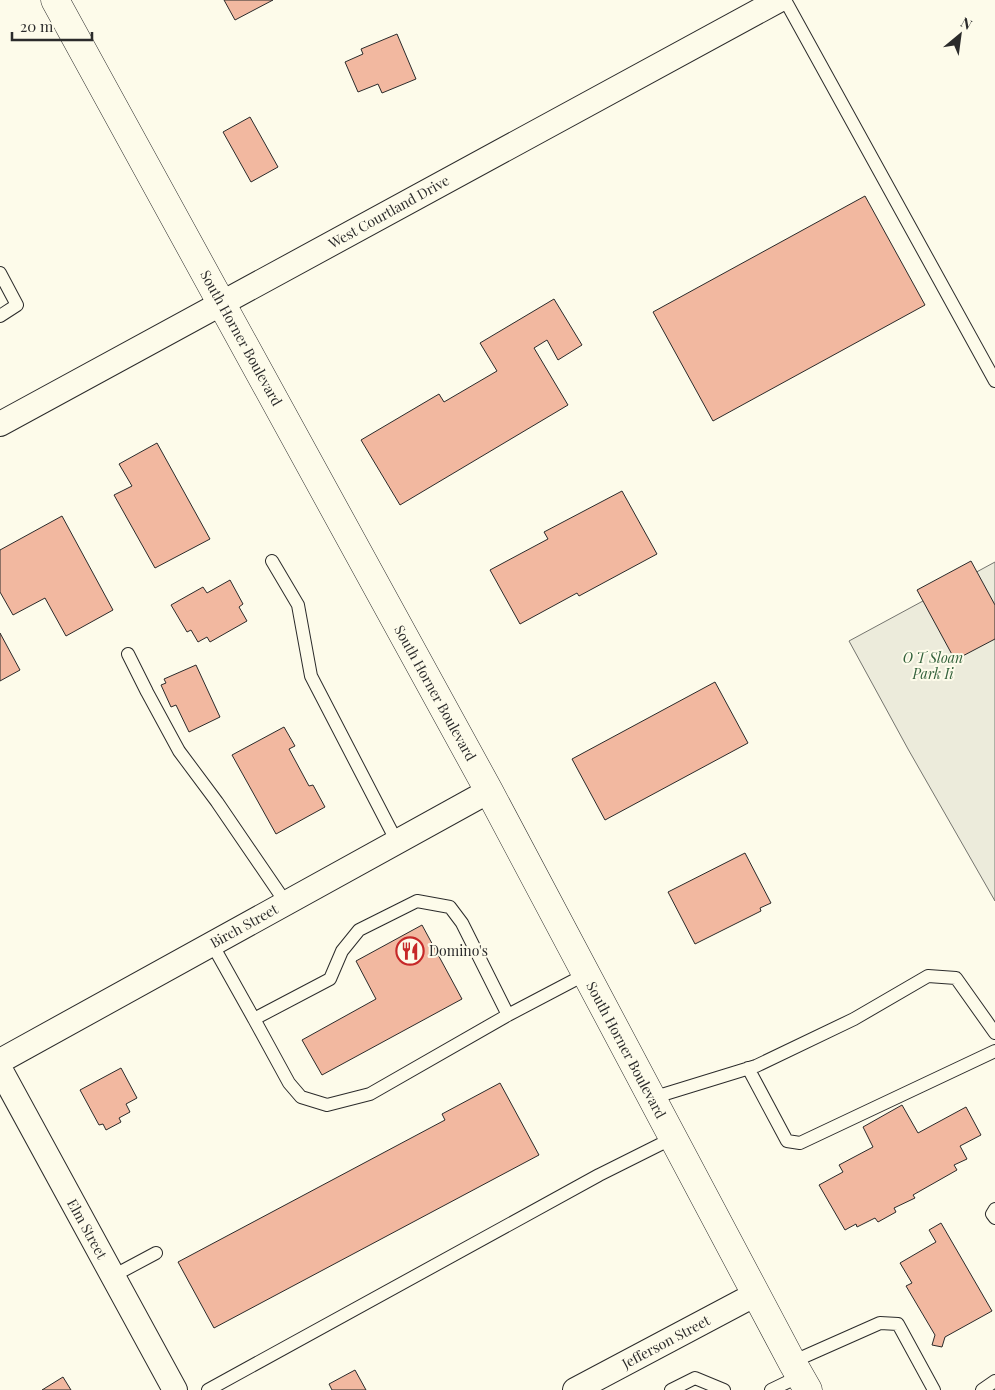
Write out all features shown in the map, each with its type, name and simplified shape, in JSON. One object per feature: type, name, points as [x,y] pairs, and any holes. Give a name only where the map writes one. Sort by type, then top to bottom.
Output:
[{"type":"main road","name":"South Horner Boulevard","points":[[55,0],[489,791],[800,1376]]},
{"type":"street","name":"West Courtland Drive","points":[[0,424],[779,0]]},
{"type":"street","name":"Birch Street","points":[[0,1061],[489,791]]},
{"type":"street","name":"Elm Street","points":[[0,1069],[175,1390]]},
{"type":"street","name":"Jefferson Street","points":[[575,1390],[756,1294]]},
{"type":"lane","points":[[785,0],[995,380]]},
{"type":"lane","points":[[0,273],[17,306],[0,316]]},
{"type":"lane","points":[[272,561],[298,605],[311,676],[396,842]]},
{"type":"lane","points":[[128,654],[179,751],[217,802],[286,903]]},
{"type":"lane","points":[[254,1019],[330,979],[342,951],[359,930],[417,901],[450,907],[462,923],[508,1015]]},
{"type":"lane","points":[[212,944],[289,1084],[301,1096],[327,1105],[370,1094],[508,1015],[586,974]]},
{"type":"lane","points":[[652,1098],[756,1066],[854,1019],[928,976],[956,978],[995,1033]]},
{"type":"lane","points":[[748,1068],[787,1142],[800,1143],[995,1051]]},
{"type":"lane","points":[[208,1390],[599,1176],[673,1138]]},
{"type":"lane","points":[[995,1208],[992,1214],[995,1218]]},
{"type":"lane","points":[[113,1276],[156,1254]]},
{"type":"lane","points":[[771,1390],[800,1376],[880,1323],[898,1324],[934,1390]]},
{"type":"lane","points":[[671,1390],[695,1378],[724,1390]]},
{"type":"lane","points":[[982,1390],[995,1381]]},
{"type":"green space","name":"O T Sloan Park Ii","points":[[995,562],[995,901],[849,641]]},
{"type":"building","points":[[224,0],[273,0],[235,20]]},
{"type":"building","points":[[397,34],[416,79],[382,93],[378,84],[358,92],[345,62],[363,54],[361,49]]},
{"type":"building","points":[[250,117],[278,167],[251,182],[223,132]]},
{"type":"building","points":[[865,196],[925,305],[713,421],[653,312]]},
{"type":"building","points":[[554,299],[582,345],[558,360],[547,340],[534,348],[568,405],[400,505],[361,440],[439,394],[444,402],[497,371],[480,343]]},
{"type":"building","points":[[157,443],[210,539],[155,568],[114,495],[132,486],[119,464]]},
{"type":"building","points":[[622,491],[657,554],[579,596],[577,593],[520,624],[490,570],[548,539],[544,532]]},
{"type":"building","points":[[62,516],[113,610],[66,636],[45,598],[13,615],[0,592],[0,550]]},
{"type":"building","points":[[971,561],[995,605],[995,639],[955,660],[917,590]]},
{"type":"building","points":[[230,580],[243,604],[239,607],[247,621],[210,642],[207,637],[198,642],[191,630],[187,632],[171,605],[203,587],[207,593]]},
{"type":"building","points":[[0,633],[20,670],[0,681]]},
{"type":"building","points":[[196,665],[220,717],[189,732],[176,705],[171,707],[161,685],[166,683],[164,679]]},
{"type":"building","points":[[715,682],[748,743],[605,820],[572,759]]},
{"type":"building","points":[[284,727],[295,746],[289,749],[309,786],[313,785],[325,807],[276,834],[232,755]]},
{"type":"building","points":[[745,853],[771,903],[760,908],[761,911],[695,944],[668,892]]},
{"type":"building","points":[[422,925],[462,999],[322,1075],[302,1040],[376,999],[356,961]]},
{"type":"building","points":[[121,1068],[137,1098],[126,1104],[130,1112],[119,1118],[121,1122],[106,1130],[103,1124],[99,1125],[80,1090]]},
{"type":"building","points":[[500,1083],[539,1155],[214,1328],[178,1262],[445,1120],[442,1114]]},
{"type":"building","points":[[902,1105],[918,1133],[966,1107],[981,1135],[960,1146],[967,1159],[954,1165],[957,1170],[913,1195],[915,1198],[894,1208],[896,1212],[878,1222],[875,1218],[857,1227],[856,1224],[845,1230],[819,1185],[843,1172],[839,1165],[873,1147],[863,1127]]},
{"type":"building","points":[[941,1223],[992,1311],[945,1337],[942,1347],[932,1345],[935,1335],[906,1286],[912,1283],[900,1263],[936,1242],[929,1230]]},
{"type":"building","points":[[355,1370],[366,1390],[332,1390],[329,1384]]},
{"type":"building","points":[[63,1377],[71,1390],[42,1390]]},
{"type":"place","name":"Domino's","points":[[410,951]]}]
